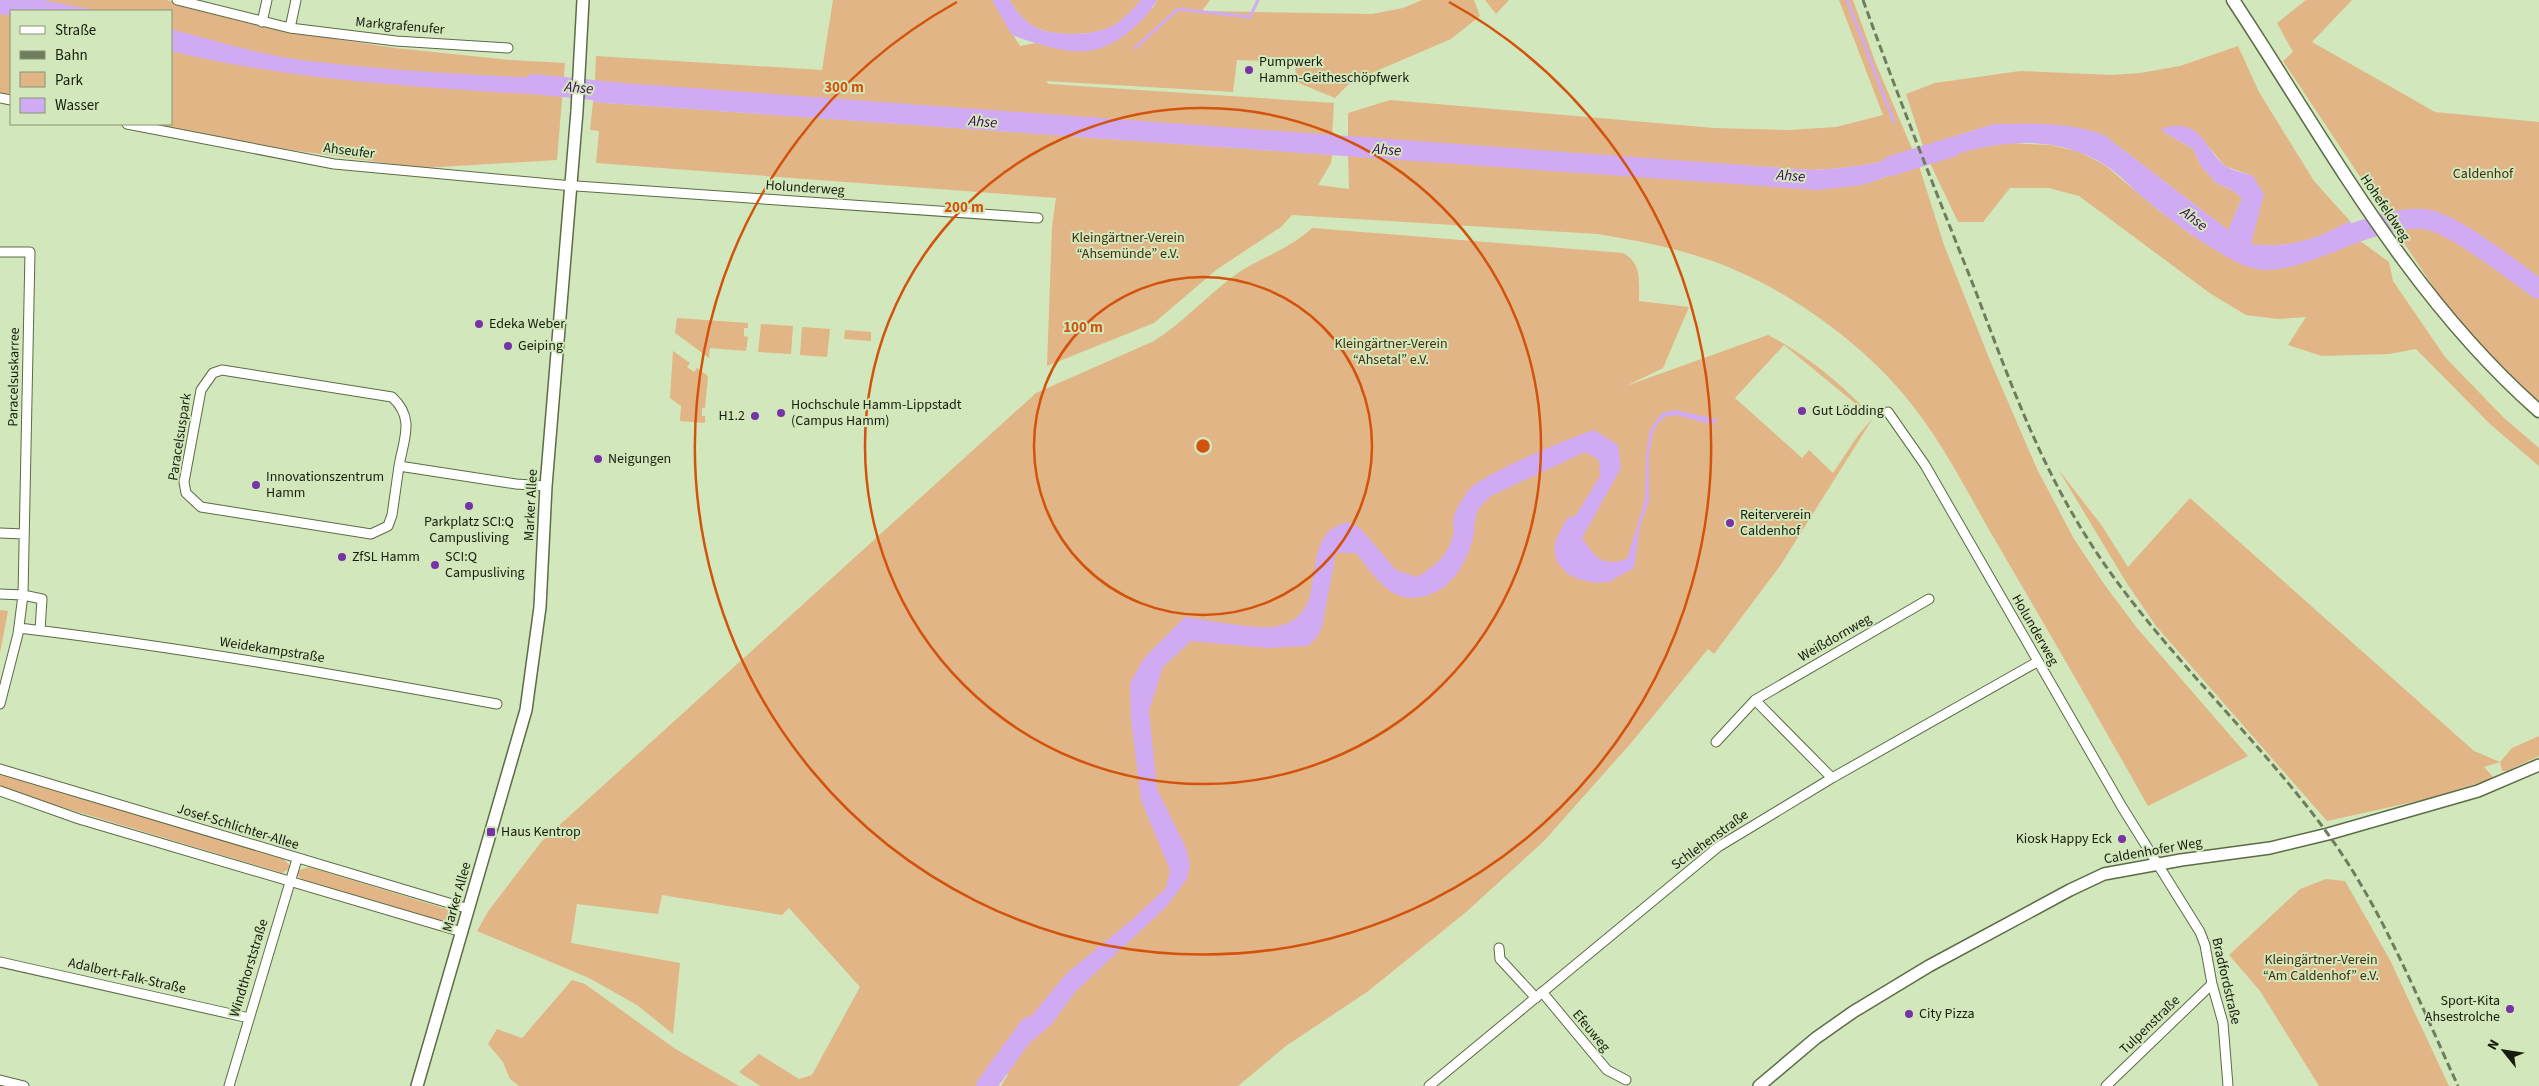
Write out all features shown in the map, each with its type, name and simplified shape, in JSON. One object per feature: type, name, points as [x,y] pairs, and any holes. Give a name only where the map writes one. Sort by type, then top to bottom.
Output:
[{"type":"main road","name":"Hohefeldweg","points":[[2233,0],[2362,202],[2422,288],[2488,362],[2539,411]]},
{"type":"street","name":"Markgrafenufer","points":[[178,0],[290,28],[396,41],[508,48]]},
{"type":"street","points":[[262,22],[267,0]]},
{"type":"street","points":[[290,28],[296,0]]},
{"type":"street","name":"Marker Allee","points":[[417,1086],[467,927],[469,909],[526,710],[540,607],[546,486],[577,111],[583,0]]},
{"type":"street","name":"Ahseufer","points":[[132,125],[334,164],[571,185]]},
{"type":"street","name":"Holunderweg","points":[[571,185],[1038,218]]},
{"type":"street","name":"Paracelsuskarree","points":[[0,252],[30,252],[23,590],[19,628],[0,704]]},
{"type":"street","name":"Paracelsuspark","points":[[222,370],[392,397],[401,405],[407,416],[399,466],[392,515],[388,526],[371,534],[201,507],[186,493],[184,482],[200,390],[213,373],[222,370]]},
{"type":"street","name":"Holunderweg","points":[[1888,412],[1925,466],[2037,662],[2158,864]]},
{"type":"street","points":[[399,466],[516,484],[546,486]]},
{"type":"street","points":[[0,533],[24,534]]},
{"type":"street","points":[[0,594],[23,590],[42,600],[40,630]]},
{"type":"street","name":"Weißdornweg","points":[[1716,742],[1755,700],[1929,599]]},
{"type":"street","name":"Weidekampstraße","points":[[19,628],[312,670],[497,704]]},
{"type":"street","name":"Schlehenstraße","points":[[1429,1086],[1718,847],[1832,778],[2037,662]]},
{"type":"street","points":[[1755,700],[1832,778]]},
{"type":"street","name":"Caldenhofer Weg","points":[[1759,1086],[1816,1038],[1852,1012],[1929,966],[2085,882],[2124,869],[2270,848],[2328,834],[2478,791],[2539,765]]},
{"type":"street","name":"Josef-Schlichter-Allee","points":[[0,769],[469,909]]},
{"type":"street","points":[[0,791],[79,818],[290,881],[467,927]]},
{"type":"street","name":"Windthorststraße","points":[[229,1086],[297,859]]},
{"type":"street","name":"Bradfordstraße","points":[[2158,864],[2206,945],[2212,984],[2223,1022],[2228,1086]]},
{"type":"street","name":"Efeuweg","points":[[1499,948],[1500,959],[1539,995],[1607,1070],[1626,1080]]},
{"type":"street","name":"Adalbert-Falk-Straße","points":[[0,962],[249,1018]]},
{"type":"street","name":"Tulpenstraße","points":[[2106,1086],[2212,984]]},
{"type":"street","points":[[0,1080],[24,1086]]},
{"type":"green space","points":[[0,0],[166,0],[273,29],[302,34],[395,48],[511,60],[565,63],[557,160],[422,168],[183,135],[138,125],[172,125],[172,10],[10,10],[10,96],[0,94]]},
{"type":"green space","points":[[833,0],[992,0],[1020,46],[1036,43],[1066,50],[1153,8],[1157,0],[1210,0],[1202,11],[1372,14],[1403,8],[1422,0],[1474,0],[1480,16],[1451,39],[1351,82],[1335,98],[1296,82],[1295,62],[1237,60],[1233,92],[1046,81],[1049,84],[1334,103],[1332,137],[903,109],[595,81],[596,56],[822,70]]},
{"type":"green space","points":[[1009,0],[1141,0],[1125,17],[1110,27],[1089,33],[1069,34],[1049,32],[1033,26],[1022,17]]},
{"type":"green space","points":[[1485,0],[1509,0],[1496,14]]},
{"type":"green space","points":[[1839,0],[1853,0],[1876,64],[1913,151],[1876,163],[1812,170],[1348,138],[1348,113],[1390,100],[1714,128],[1789,130],[1836,127],[1883,115]]},
{"type":"green space","name":"Caldenhof","points":[[2306,0],[2352,0],[2312,42],[2435,112],[2539,122],[2539,404],[2504,374],[2444,303],[2283,61],[2293,52],[2277,23]]},
{"type":"green space","points":[[2238,46],[2259,92],[2314,181],[2350,221],[2314,238],[2290,244],[2251,244],[2254,225],[2253,176],[2225,166],[2195,131],[2162,131],[2193,149],[2201,166],[2216,183],[2232,190],[2242,198],[2228,230],[2104,135],[1994,124],[1923,146],[1906,94],[1935,83],[2020,71],[2112,75],[2140,73],[2180,66]]},
{"type":"green space","name":"Kleingärtner-Verein “Ahsemünde” e.V.","points":[[593,102],[1332,155],[1331,163],[1318,185],[1349,189],[1348,155],[1712,181],[1862,185],[1919,166],[1944,245],[1989,358],[2037,469],[2074,539],[2104,584],[2137,628],[2248,756],[2148,806],[1957,472],[1933,433],[1905,396],[1863,353],[1812,313],[1757,280],[1728,267],[1675,250],[1598,234],[1292,215],[1281,227],[1216,270],[1154,323],[1047,366],[1052,227],[1056,198],[596,163],[599,131],[590,130]]},
{"type":"green space","points":[[2007,143],[2051,145],[2080,152],[2106,166],[2158,210],[2192,235],[2286,267],[2360,241],[2389,262],[2393,281],[2445,357],[2504,418],[2539,448],[2539,466],[2490,424],[2416,349],[2389,354],[2322,356],[2288,345],[2306,317],[2278,319],[2246,315],[2211,294],[2079,196],[2049,188],[2010,188],[1983,222],[1958,222],[1930,163],[1959,152]]},
{"type":"green space","name":"Kleingärtner-Verein “Ahsetal” e.V.","points":[[1312,228],[1623,253],[1634,262],[1638,273],[1639,301],[1689,307],[1663,368],[1626,386],[1768,335],[1796,351],[1824,372],[1851,395],[1873,418],[1780,566],[1714,654],[1708,649],[1631,743],[1544,841],[1465,913],[1367,992],[1286,1046],[1238,1086],[1001,1086],[1008,1074],[992,1063],[977,1086],[760,1086],[739,1072],[759,1054],[799,1079],[812,1075],[860,987],[789,908],[782,915],[662,895],[658,914],[577,904],[571,943],[680,963],[673,1034],[637,1005],[589,978],[477,931],[489,910],[542,841],[1036,393],[1154,341],[1231,278],[1303,236]],"holes":[[[1784,345],[1873,418],[1859,434],[1833,473],[1809,450],[1802,458],[1735,398]]]},
{"type":"green space","points":[[677,318],[748,323],[748,328],[744,328],[744,336],[748,337],[746,351],[710,348],[709,358],[675,333]]},
{"type":"green space","points":[[761,324],[793,326],[791,354],[758,352]]},
{"type":"green space","points":[[802,327],[830,329],[827,357],[800,355]]},
{"type":"green space","points":[[845,330],[871,332],[871,341],[844,339]]},
{"type":"green space","points":[[673,351],[690,363],[687,367],[694,372],[697,368],[708,376],[705,408],[702,408],[702,416],[705,416],[705,423],[680,421],[681,406],[670,398]]},
{"type":"green space","points":[[2058,469],[2102,526],[2128,567],[2190,498],[2474,751],[2500,762],[2484,767],[2494,778],[2431,798],[2327,821],[2156,626],[2126,582]]},
{"type":"green space","points":[[0,610],[8,611],[0,653]]},
{"type":"green space","points":[[2539,736],[2539,756],[2507,771],[2502,771],[2500,762],[2512,748]]},
{"type":"green space","points":[[0,774],[284,859],[289,865],[289,869],[282,873],[8,791],[0,788]]},
{"type":"green space","points":[[309,867],[453,911],[452,918],[448,923],[303,880],[298,876],[299,870]]},
{"type":"green space","name":"Kleingärtner-Verein “Am Caldenhof” e.V.","points":[[2326,879],[2345,881],[2390,960],[2449,1086],[2319,1086],[2260,991],[2229,955],[2300,889]]},
{"type":"green space","points":[[572,980],[585,984],[674,1048],[739,1086],[519,1086],[510,1079],[503,1062],[488,1044],[497,1029],[522,1038]]},
{"type":"water","points":[[0,0],[42,0],[95,10],[10,10],[10,16],[0,14]]},
{"type":"water","points":[[992,0],[1009,0],[1026,20],[1040,29],[1049,32],[1079,34],[1110,27],[1120,21],[1141,0],[1157,0],[1145,17],[1118,40],[1098,49],[1078,51],[1049,47],[1012,35]]},
{"type":"water","points":[[172,29],[256,51],[308,61],[403,70],[561,79],[560,96],[364,82],[316,77],[219,62],[172,51]]},
{"type":"water","points":[[595,81],[1812,170],[1876,163],[1913,151],[1919,166],[1862,185],[1818,190],[593,102]]},
{"type":"water","points":[[1994,124],[2063,125],[2104,135],[2228,230],[2242,198],[2232,190],[2216,183],[2201,166],[2193,149],[2162,131],[2163,128],[2186,127],[2199,135],[2224,165],[2253,176],[2264,194],[2251,244],[2290,244],[2314,238],[2350,221],[2360,241],[2301,264],[2277,269],[2257,269],[2233,260],[2195,237],[2155,208],[2119,175],[2105,165],[2084,154],[2063,147],[2019,143],[1996,145],[1952,155],[1930,163],[1923,146]]},
{"type":"water","points":[[1675,410],[1717,419],[1713,425],[1677,415],[1664,417],[1654,429],[1649,453],[1649,501],[1640,526],[1634,568],[1614,579],[1585,574],[1564,549],[1569,527],[1600,476],[1599,460],[1585,452],[1491,496],[1478,509],[1471,544],[1463,564],[1450,581],[1433,593],[1422,597],[1411,598],[1401,596],[1383,586],[1356,553],[1336,553],[1322,627],[1315,640],[1307,646],[1268,648],[1191,641],[1163,667],[1149,711],[1157,789],[1186,848],[1190,864],[1187,879],[1166,907],[1076,991],[1051,1025],[1019,1052],[1007,1045],[1066,974],[1133,919],[1166,888],[1170,870],[1141,800],[1131,719],[1130,683],[1144,658],[1185,617],[1242,626],[1273,627],[1290,622],[1301,614],[1307,603],[1311,591],[1315,563],[1325,536],[1332,529],[1347,522],[1360,528],[1396,570],[1417,577],[1440,560],[1448,549],[1454,533],[1453,520],[1455,513],[1467,492],[1475,485],[1488,476],[1526,457],[1594,430],[1618,445],[1621,468],[1582,538],[1591,551],[1600,559],[1611,562],[1627,559],[1645,500],[1646,453],[1650,430],[1662,413]]},
{"type":"water","points":[[994,1066],[1004,1073],[997,1086],[981,1086]]},
{"type":"waterway","points":[[1135,48],[1178,9],[1250,17],[1258,0]]},
{"type":"waterway","points":[[1847,0],[1894,122]]},
{"type":"waterway","name":"Ahse","points":[[534,84],[622,93]]},
{"type":"waterway","name":"Ahse","points":[[1891,166],[1952,147]]},
{"type":"waterway","name":"Ahse","points":[[2330,243],[2379,225],[2406,220],[2429,220],[2441,224],[2469,240],[2539,289]]},
{"type":"waterway","points":[[1574,526],[1565,545],[1565,553],[1568,559],[1572,564],[1586,571],[1607,572]]},
{"type":"waterway","points":[[986,1086],[1029,1027]]},
{"type":"railway","points":[[1863,0],[1903,108],[2010,381],[2051,474],[2067,504],[2111,573],[2140,611],[2296,792],[2325,830],[2364,890],[2382,922],[2458,1086]]},
{"type":"place","name":"Pumpwerk Hamm-Geitheschöpfwerk","points":[[1249,70]]},
{"type":"place","name":"Edeka Weber","points":[[479,324]]},
{"type":"place","name":"Geiping","points":[[508,346]]},
{"type":"place","name":"Gut Lödding","points":[[1802,411]]},
{"type":"place","name":"Hochschule Hamm-Lippstadt (Campus Hamm)","points":[[781,413]]},
{"type":"place","name":"H1.2","points":[[755,416]]},
{"type":"place","name":"Neigungen","points":[[598,459]]},
{"type":"place","name":"Innovationszentrum Hamm","points":[[256,485]]},
{"type":"place","name":"Parkplatz SCI:Q Campusliving","points":[[469,506]]},
{"type":"place","name":"Reiterverein Caldenhof","points":[[1730,523]]},
{"type":"place","name":"ZfSL Hamm","points":[[342,557]]},
{"type":"place","name":"SCI:Q Campusliving","points":[[435,565]]},
{"type":"place","name":"Haus Kentrop","points":[[491,832]]},
{"type":"place","name":"Kiosk Happy Eck","points":[[2122,839]]},
{"type":"place","name":"Sport-Kita Ahsestrolche","points":[[2510,1009]]},
{"type":"place","name":"City Pizza","points":[[1909,1014]]}]
